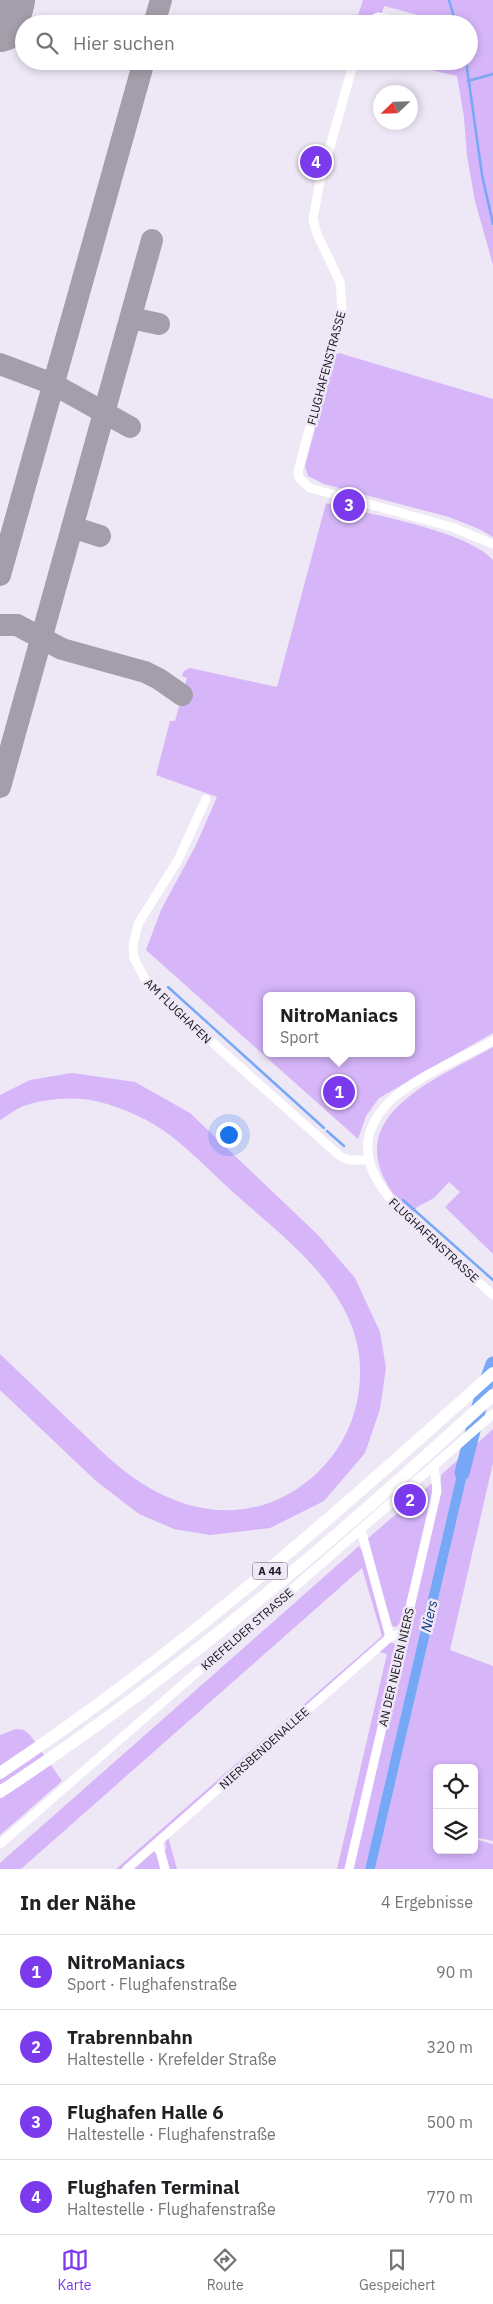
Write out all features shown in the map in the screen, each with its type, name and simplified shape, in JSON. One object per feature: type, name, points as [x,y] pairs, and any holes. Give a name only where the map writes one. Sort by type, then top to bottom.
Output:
[{"type":"highway","name":"A 44","points":[[0,1773],[148,1668],[246,1591],[348,1504],[493,1373]]},
{"type":"highway","name":"A 44","points":[[0,1792],[162,1677],[256,1603],[368,1508],[493,1395]]},
{"type":"street","name":"FLUGHAFENSTRASSE","points":[[351,70],[319,186],[313,219],[317,234],[340,282],[342,308],[300,463],[299,478],[310,488],[452,527],[493,544]]},
{"type":"street","name":"AM FLUGHAFEN","points":[[206,799],[178,860],[138,924],[133,946],[134,958],[148,985],[340,1156],[349,1160],[368,1160]]},
{"type":"street","name":"FLUGHAFENSTRASSE","points":[[493,1041],[416,1083],[389,1102],[372,1127],[368,1144],[368,1160],[381,1190],[401,1211],[493,1295]]},
{"type":"street","name":"KREFELDER STRASSE","points":[[0,1844],[491,1415]]},
{"type":"street","name":"AN DER NEUEN NIERS","points":[[349,1869],[437,1491],[434,1466]]},
{"type":"street","points":[[361,1530],[390,1637]]},
{"type":"street","name":"NIERSBENDENALLEE","points":[[127,1869],[390,1637],[404,1632]]},
{"type":"street","points":[[158,1843],[165,1869]]},
{"type":"shaded area","points":[[363,0],[493,0],[493,265],[475,201],[467,156],[464,117],[457,76],[431,70],[478,70],[478,15],[418,15],[384,6],[382,13],[358,15]]},
{"type":"shaded area","points":[[339,353],[493,399],[493,537],[449,517],[324,484],[308,476],[305,466],[335,355]]},
{"type":"shaded area","points":[[326,503],[415,524],[439,532],[480,549],[493,560],[493,1033],[379,1098],[366,1116],[358,1139],[266,1057],[415,1057],[415,992],[263,992],[263,1054],[146,950],[161,910],[196,845],[217,797],[156,775],[170,721],[175,721],[187,678],[182,676],[184,671],[190,668],[277,687]]},
{"type":"shaded area","points":[[493,1047],[493,1254],[445,1207],[460,1192],[449,1182],[434,1198],[417,1207],[412,1215],[394,1195],[379,1165],[378,1141],[387,1120],[403,1102],[424,1086]]},
{"type":"shaded area","points":[[72,1073],[135,1082],[190,1113],[318,1235],[355,1278],[380,1332],[386,1368],[380,1409],[365,1453],[324,1501],[270,1528],[210,1535],[174,1529],[139,1514],[96,1481],[0,1390],[0,1354],[99,1449],[137,1481],[170,1498],[192,1506],[214,1510],[257,1507],[278,1499],[298,1488],[317,1473],[338,1448],[346,1434],[357,1403],[360,1371],[359,1355],[353,1330],[343,1306],[312,1264],[293,1245],[171,1136],[146,1120],[119,1108],[81,1099],[50,1100],[30,1104],[18,1108],[0,1120],[0,1095],[30,1080]]},
{"type":"shaded area","points":[[493,1429],[493,1463],[450,1650],[493,1666],[493,1841],[478,1838],[478,1764],[433,1764],[433,1854],[478,1854],[478,1840],[493,1844],[493,1869],[375,1869],[474,1446]]},
{"type":"shaded area","points":[[461,1457],[365,1869],[352,1869],[440,1492],[441,1475]]},
{"type":"shaded area","points":[[432,1483],[432,1503],[405,1618],[396,1627],[392,1626],[366,1540]]},
{"type":"shaded area","points":[[359,1546],[362,1550],[386,1632],[383,1638],[121,1869],[116,1869],[382,1636],[362,1568],[21,1869],[0,1869],[0,1863]]},
{"type":"shaded area","points":[[390,1642],[395,1644],[396,1653],[346,1869],[337,1869],[387,1654],[379,1652],[280,1739]]},
{"type":"shaded area","points":[[16,1729],[24,1730],[30,1735],[62,1781],[0,1835],[0,1735]]},
{"type":"shaded area","points":[[168,1837],[177,1869],[168,1869],[163,1850],[166,1849],[165,1840]]},
{"type":"shaded area","points":[[153,1851],[159,1856],[162,1869],[131,1869]]},
{"type":"water","points":[[474,1446],[375,1869],[365,1869],[461,1457]]},
{"type":"waterway","points":[[449,0],[453,15]]},
{"type":"waterway","points":[[467,70],[482,175],[493,224]]},
{"type":"waterway","points":[[468,81],[493,74]]},
{"type":"waterway","points":[[168,987],[324,1128]]},
{"type":"waterway","points":[[327,1131],[344,1146]]},
{"type":"waterway","points":[[403,1200],[493,1280]]},
{"type":"waterway","name":"Niers","points":[[462,1473],[483,1392],[493,1364]]},
{"type":"taxiway","points":[[157,15],[161,0]]},
{"type":"taxiway","points":[[0,575],[141,70]]},
{"type":"taxiway","points":[[0,787],[152,240]]},
{"type":"taxiway","points":[[131,318],[159,324]]},
{"type":"taxiway","points":[[0,364],[53,384],[130,427]]},
{"type":"taxiway","points":[[72,527],[100,536]]},
{"type":"taxiway","points":[[0,625],[17,625],[62,649],[145,672],[182,695]]},
{"type":"runway","points":[[0,23],[6,0]]},
{"type":"place","name":"Flughafen Terminal","points":[[316,162]]},
{"type":"place","name":"Flughafen Halle 6","points":[[349,505]]},
{"type":"place","name":"NitroManiacs","points":[[339,1092]]},
{"type":"place","name":"Trabrennbahn","points":[[410,1500]]}]
